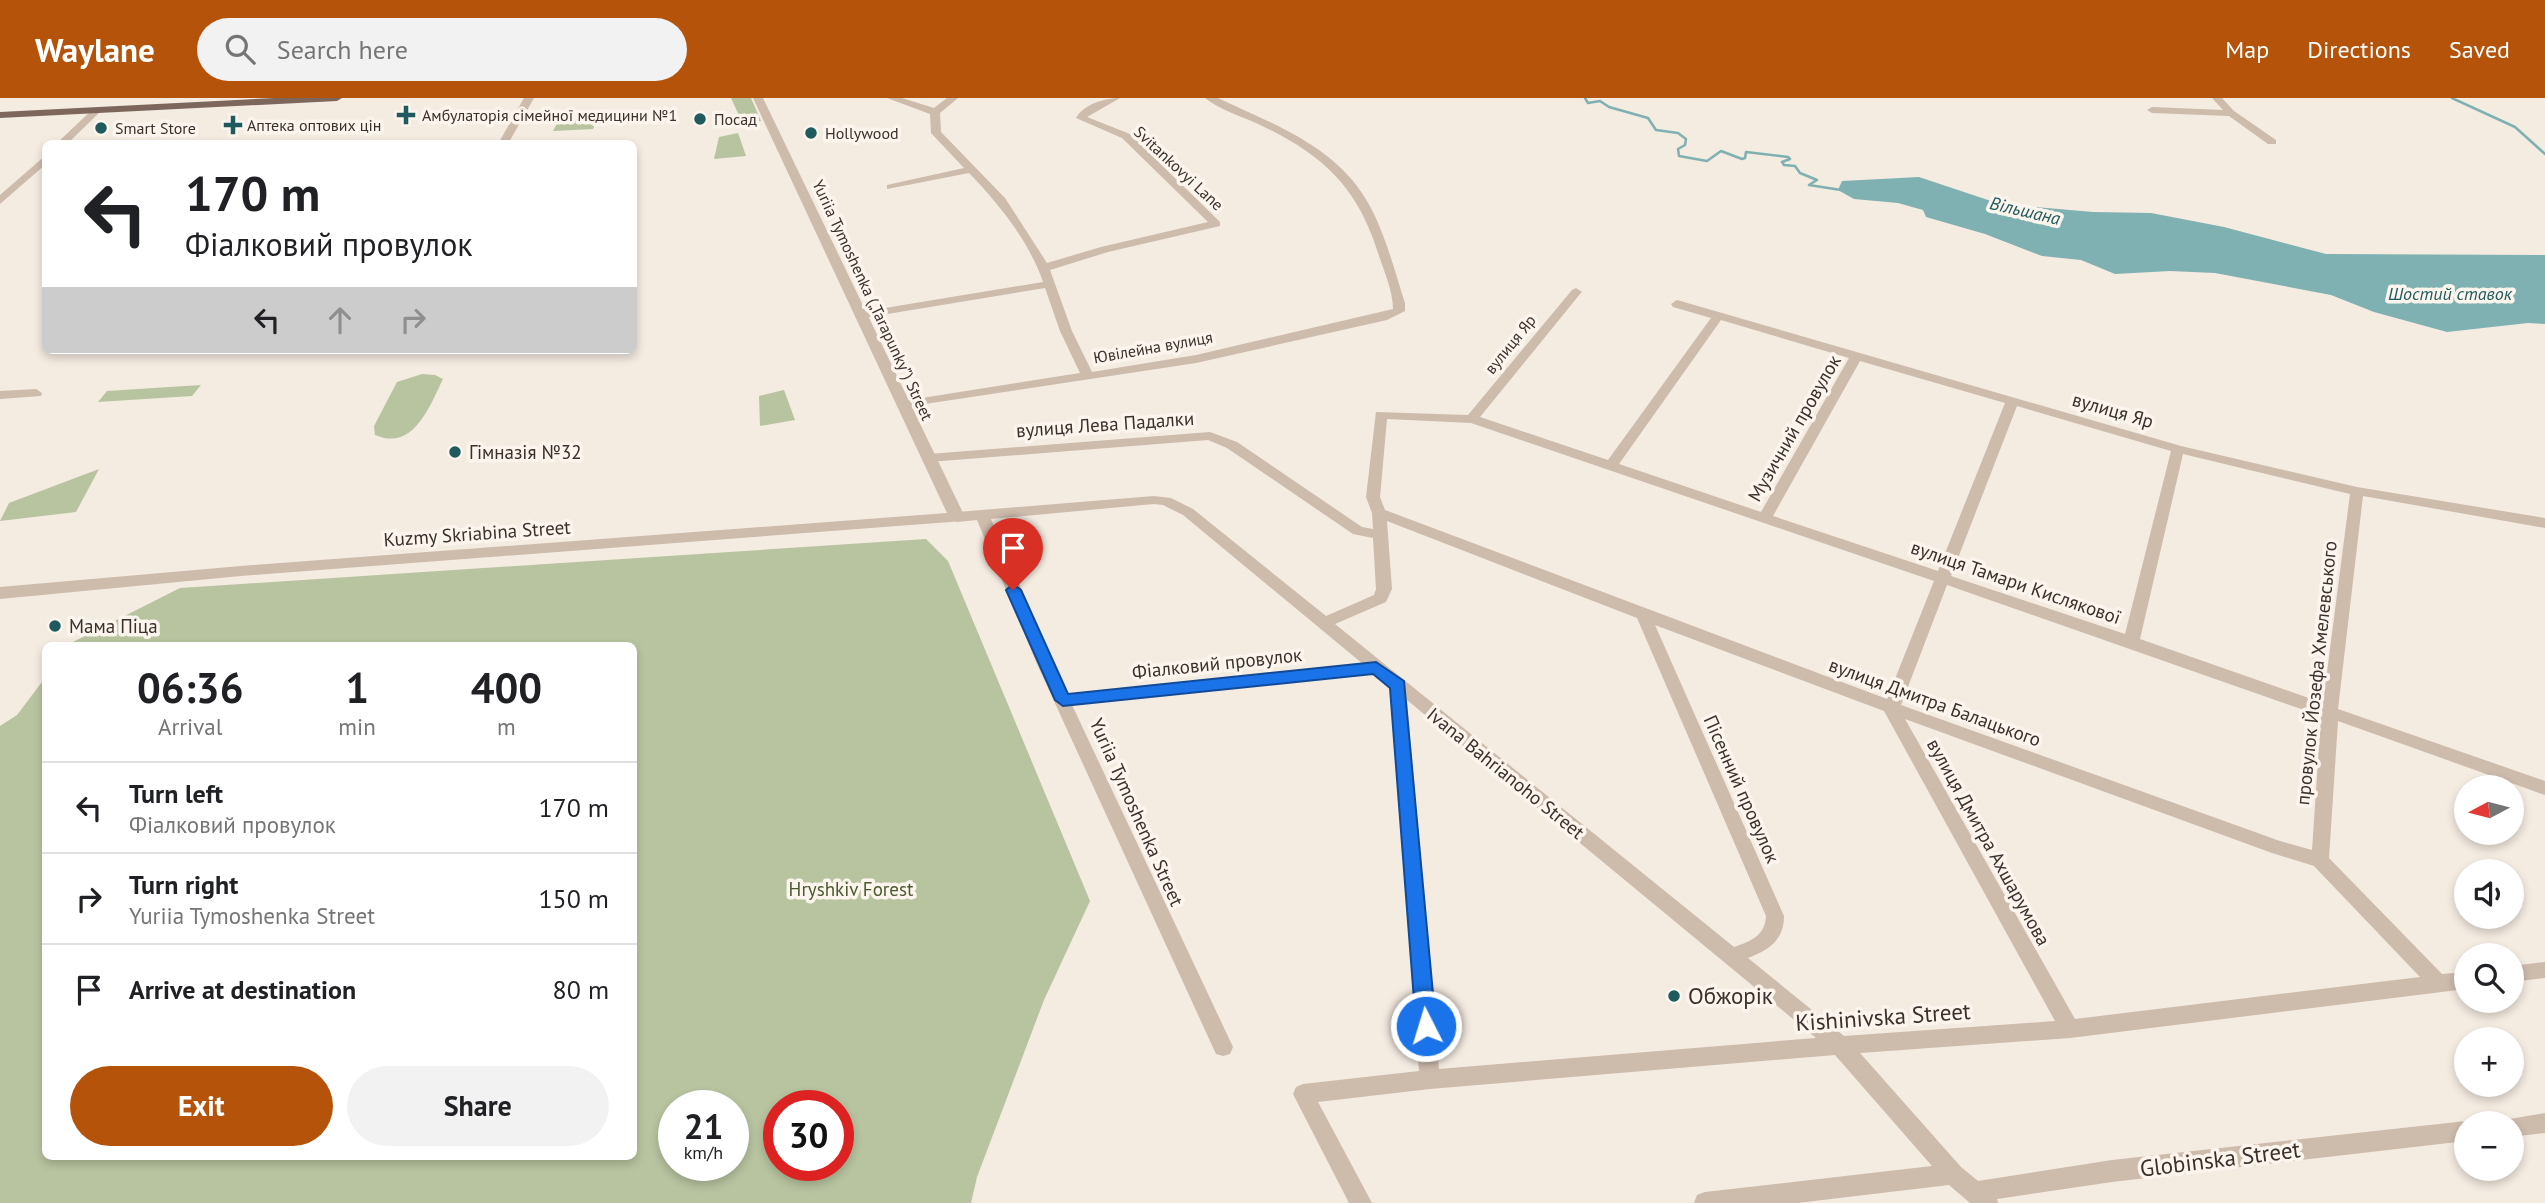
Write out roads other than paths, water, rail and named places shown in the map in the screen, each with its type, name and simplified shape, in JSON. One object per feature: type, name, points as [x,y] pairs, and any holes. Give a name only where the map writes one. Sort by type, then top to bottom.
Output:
[{"type":"main road","points":[[0,115],[262,99],[337,98]]},
{"type":"street","points":[[505,140],[529,98]]},
{"type":"street","name":"Yuriia Tymoshenka („Tarapunky”) Street","points":[[758,98],[957,517]]},
{"type":"street","points":[[892,98],[934,111]]},
{"type":"street","points":[[934,111],[953,98]]},
{"type":"street","name":"Svitankovyi Lane","points":[[1044,268],[1105,250],[1216,224],[1126,136],[1081,118],[1084,113],[1115,98]]},
{"type":"street","name":"Ювілейна вулиця","points":[[904,405],[1196,359],[1387,316],[1399,311],[1399,303],[1375,230],[1360,198],[1342,174],[1306,146],[1210,98]]},
{"type":"street","points":[[2217,98],[2231,113],[2273,142]]},
{"type":"street","points":[[65,140],[97,110]]},
{"type":"street","points":[[2152,110],[2231,113]]},
{"type":"street","points":[[934,111],[938,136],[1001,200],[1044,268],[1066,331],[1088,376]]},
{"type":"street","points":[[0,201],[42,162]]},
{"type":"street","points":[[891,187],[970,170]]},
{"type":"street","points":[[861,316],[1050,284]]},
{"type":"street","name":"вулиця Яр","points":[[1472,419],[1576,292]]},
{"type":"street","name":"вулиця Яр","points":[[1677,304],[2178,449],[2357,491],[2545,523]]},
{"type":"street","points":[[1612,465],[1718,316]]},
{"type":"street","name":"Музичний провулок","points":[[1764,519],[1856,356]]},
{"type":"street","points":[[0,395],[36,393]]},
{"type":"street","points":[[1891,709],[2013,400]]},
{"type":"street","name":"вулиця Тамари Кислякової","points":[[1379,513],[1373,497],[1381,415],[1472,419],[1942,577],[2545,788]]},
{"type":"street","name":"вулиця Лева Падалки","points":[[929,458],[1210,436],[1232,445],[1358,531],[1381,535]]},
{"type":"street","points":[[2131,642],[2178,449]]},
{"type":"street","name":"провулок Йозефа Хмелевського","points":[[2320,860],[2330,711],[2357,491]]},
{"type":"street","points":[[923,520],[943,503],[946,493]]},
{"type":"street","name":"Ivana Bahrianoho Street","points":[[957,517],[1125,501],[1166,501],[1200,521],[1376,668],[1839,1044],[1953,1174],[1981,1197]]},
{"type":"street","points":[[1324,623],[1381,598],[1384,589],[1379,513]]},
{"type":"street","name":"вулиця Дмитра Балацького","points":[[1379,513],[1644,617],[1891,709],[2265,844],[2320,860]]},
{"type":"street","name":"Yuriia Tymoshenka Street","points":[[982,515],[1129,848],[1223,1047]]},
{"type":"street","name":"Kuzmy Skriabina Street","points":[[0,593],[241,571],[957,517]]},
{"type":"street","name":"Пісенний провулок","points":[[1644,617],[1775,916],[1776,927],[1772,936],[1763,943],[1731,956]]},
{"type":"street","name":"Фіалковий провулок","points":[[1063,700],[1376,668]]},
{"type":"street","points":[[1398,686],[1430,1079]]},
{"type":"street","name":"вулиця Дмитра Ахшарумова","points":[[1891,709],[2070,1029]]},
{"type":"street","points":[[2320,860],[2438,984]]},
{"type":"street","points":[[2524,972],[2545,970]]},
{"type":"street","name":"Kishinivska Street","points":[[1361,1203],[1303,1094],[1430,1079],[1839,1044],[2070,1029],[2454,982]]},
{"type":"street","points":[[2524,1125],[2545,1123]]},
{"type":"street","name":"Globinska Street","points":[[1981,1197],[2112,1171],[2454,1132]]},
{"type":"street","points":[[1705,1203],[1953,1174]]},
{"type":"water","name":"Шостий ставок","points":[[1919,177],[2000,204],[2093,212],[2151,213],[2224,227],[2326,254],[2545,255],[2545,324],[2528,323],[2447,332],[2374,312],[2331,295],[2215,273],[2170,271],[2115,274],[2081,260],[2042,256],[1985,234],[1926,217],[1923,210],[1898,203],[1854,199],[1838,190],[1842,181]]},
{"type":"waterway","name":"Вільшана","points":[[1585,98],[1588,103],[1600,101],[1609,107],[1648,118],[1656,130],[1678,133],[1686,139],[1685,145],[1678,149],[1679,156],[1707,161],[1721,151],[1742,159],[1745,158],[1746,152],[1788,157],[1790,159],[1782,162],[1784,165],[1795,166],[1800,173],[1817,180],[1809,185],[1841,190]]},
{"type":"waterway","points":[[2452,98],[2515,127],[2545,154]]},
{"type":"place","name":"Амбулаторія сімейної медицини №1","points":[[406,115]]},
{"type":"place","name":"Посад","points":[[700,119]]},
{"type":"place","name":"Аптека оптових цін","points":[[233,125]]},
{"type":"place","name":"Smart Store","points":[[101,128]]},
{"type":"place","name":"Hollywood","points":[[811,133]]},
{"type":"place","name":"Гімназія №32","points":[[455,452]]},
{"type":"place","name":"Мама Піца","points":[[55,626]]},
{"type":"place","name":"Обжорік","points":[[1674,996]]},
{"type":"park label","name":"Hryshkiv Forest","points":[[851,889]]}]
